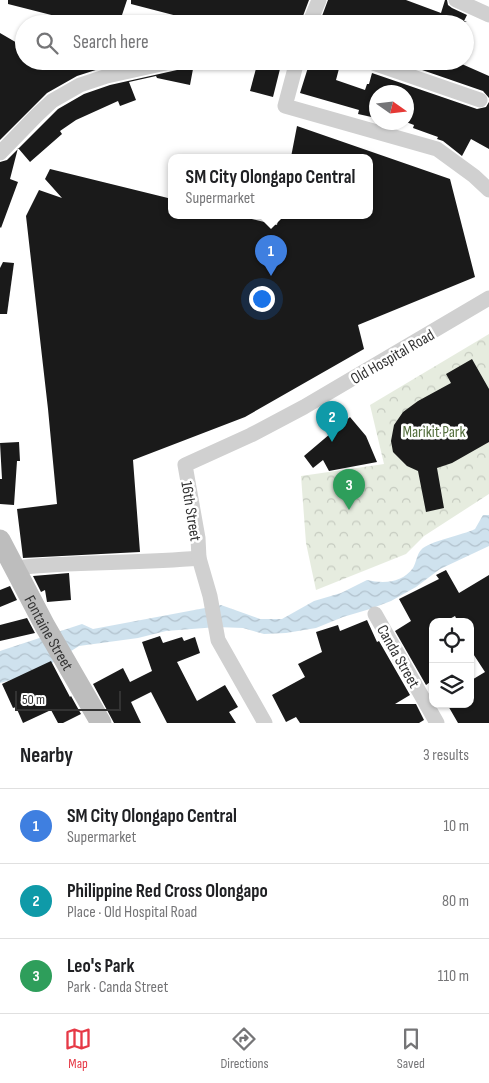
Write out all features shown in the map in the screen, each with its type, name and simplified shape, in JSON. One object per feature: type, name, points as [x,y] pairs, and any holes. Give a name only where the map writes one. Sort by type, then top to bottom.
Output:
[{"type":"street","points":[[313,15],[319,0]]},
{"type":"street","points":[[456,0],[489,15]]},
{"type":"street","points":[[0,153],[52,101],[80,85],[134,70]]},
{"type":"street","points":[[294,70],[284,106],[437,149],[474,176],[489,190]]},
{"type":"street","points":[[393,70],[480,100]]},
{"type":"street","name":"Old Hospital Road","points":[[185,465],[304,408],[489,298]]},
{"type":"street","name":"16th Street","points":[[185,465],[198,538],[198,558],[210,596],[218,640],[265,723]]},
{"type":"street","name":"Fontaine Street","points":[[0,540],[45,626],[101,723]]},
{"type":"street","points":[[14,568],[52,564],[169,561],[198,558]]},
{"type":"street","name":"Canda Street","points":[[375,614],[437,723]]},
{"type":"green space","name":"Marikit Park","points":[[489,334],[489,494],[424,536],[406,554],[316,590],[306,543],[301,476],[384,464],[370,405]]},
{"type":"water","points":[[483,515],[489,515],[489,546],[440,569],[416,587],[391,601],[316,628],[286,633],[264,634],[243,628],[217,627],[166,631],[138,638],[79,646],[38,672],[0,683],[0,651],[82,624],[93,629],[221,605],[260,619],[282,619],[314,601],[341,593],[367,580],[386,582],[404,577],[413,568],[420,552],[425,547],[475,529]]},
{"type":"building","points":[[8,0],[127,0],[122,15],[51,15],[8,4]]},
{"type":"building","points":[[131,0],[309,0],[303,15],[173,15],[131,4]]},
{"type":"building","points":[[328,0],[406,0],[441,13],[445,0],[447,0],[448,5],[452,8],[467,15],[322,15]]},
{"type":"building","points":[[0,33],[15,42],[15,70],[96,70],[77,76],[47,93],[0,140]]},
{"type":"building","points":[[474,69],[489,76],[489,98],[483,91],[422,70]]},
{"type":"building","points":[[177,70],[193,70],[190,85],[157,78],[156,76],[129,82],[136,100],[120,106],[118,101],[76,120],[60,131],[62,134],[30,162],[18,149],[58,109],[84,94],[110,85]]},
{"type":"building","points":[[256,70],[280,70],[273,97],[250,91]]},
{"type":"building","points":[[307,70],[339,70],[336,80],[365,90],[372,73],[407,85],[369,85],[369,116],[358,114],[359,110],[300,93]]},
{"type":"building","points":[[414,87],[477,109],[486,107],[489,102],[489,149],[471,139],[462,156],[443,141],[437,139],[438,137],[414,128]]},
{"type":"building","points":[[297,126],[450,179],[475,277],[358,325],[364,349],[245,417],[133,460],[140,552],[23,558],[17,509],[57,504],[26,216],[39,190],[62,198],[45,179],[50,169],[168,198],[168,219],[252,219],[277,225],[278,219],[373,219],[373,154],[292,154]]},
{"type":"building","points":[[18,149],[10,179],[18,182],[1,228],[0,162],[7,160]]},
{"type":"building","points":[[3,262],[14,263],[7,314],[0,314],[0,268]]},
{"type":"building","points":[[472,359],[489,389],[489,442],[452,463],[437,468],[444,508],[426,512],[418,471],[407,466],[393,452],[391,441],[394,425],[403,412],[418,401],[451,383],[446,374]]},
{"type":"building","points":[[350,417],[366,436],[377,462],[329,471],[323,460],[313,468],[304,456]]},
{"type":"building","points":[[19,442],[20,461],[17,461],[14,505],[0,504],[0,479],[2,479],[0,443]]},
{"type":"building","points":[[446,570],[459,593],[489,575],[489,723],[458,723],[449,708],[474,708],[474,679],[485,672],[474,655],[474,618],[456,618],[455,616],[451,618],[429,618],[429,683],[426,685],[395,631],[411,621],[399,599],[439,579],[436,575]]},
{"type":"building","points":[[69,573],[71,600],[47,602],[45,590],[41,592],[33,576]]},
{"type":"building","points":[[10,586],[17,600],[0,607],[0,590]]},
{"type":"building","points":[[27,618],[35,633],[0,641],[0,625]]},
{"type":"building","points":[[367,620],[377,642],[379,641],[410,695],[395,704],[416,704],[424,720],[419,723],[300,723],[296,717],[286,722],[272,695],[305,677],[298,664],[322,652],[316,632],[338,625],[340,631]]},
{"type":"building","points":[[160,636],[163,643],[182,637],[184,641],[195,637],[200,653],[177,662],[197,701],[225,685],[238,707],[229,712],[236,723],[167,723],[151,692],[131,702],[141,723],[114,723],[93,684],[123,668],[130,682],[152,671],[142,642]]},
{"type":"building","points":[[51,661],[81,714],[63,723],[58,723],[51,710],[23,723],[16,707],[13,708],[2,684]]},
{"type":"place","name":"SM City Olongapo Central","points":[[271,276]]},
{"type":"place","name":"Philippine Red Cross Olongapo","points":[[332,442]]},
{"type":"place","name":"Leo's Park","points":[[349,510]]}]
